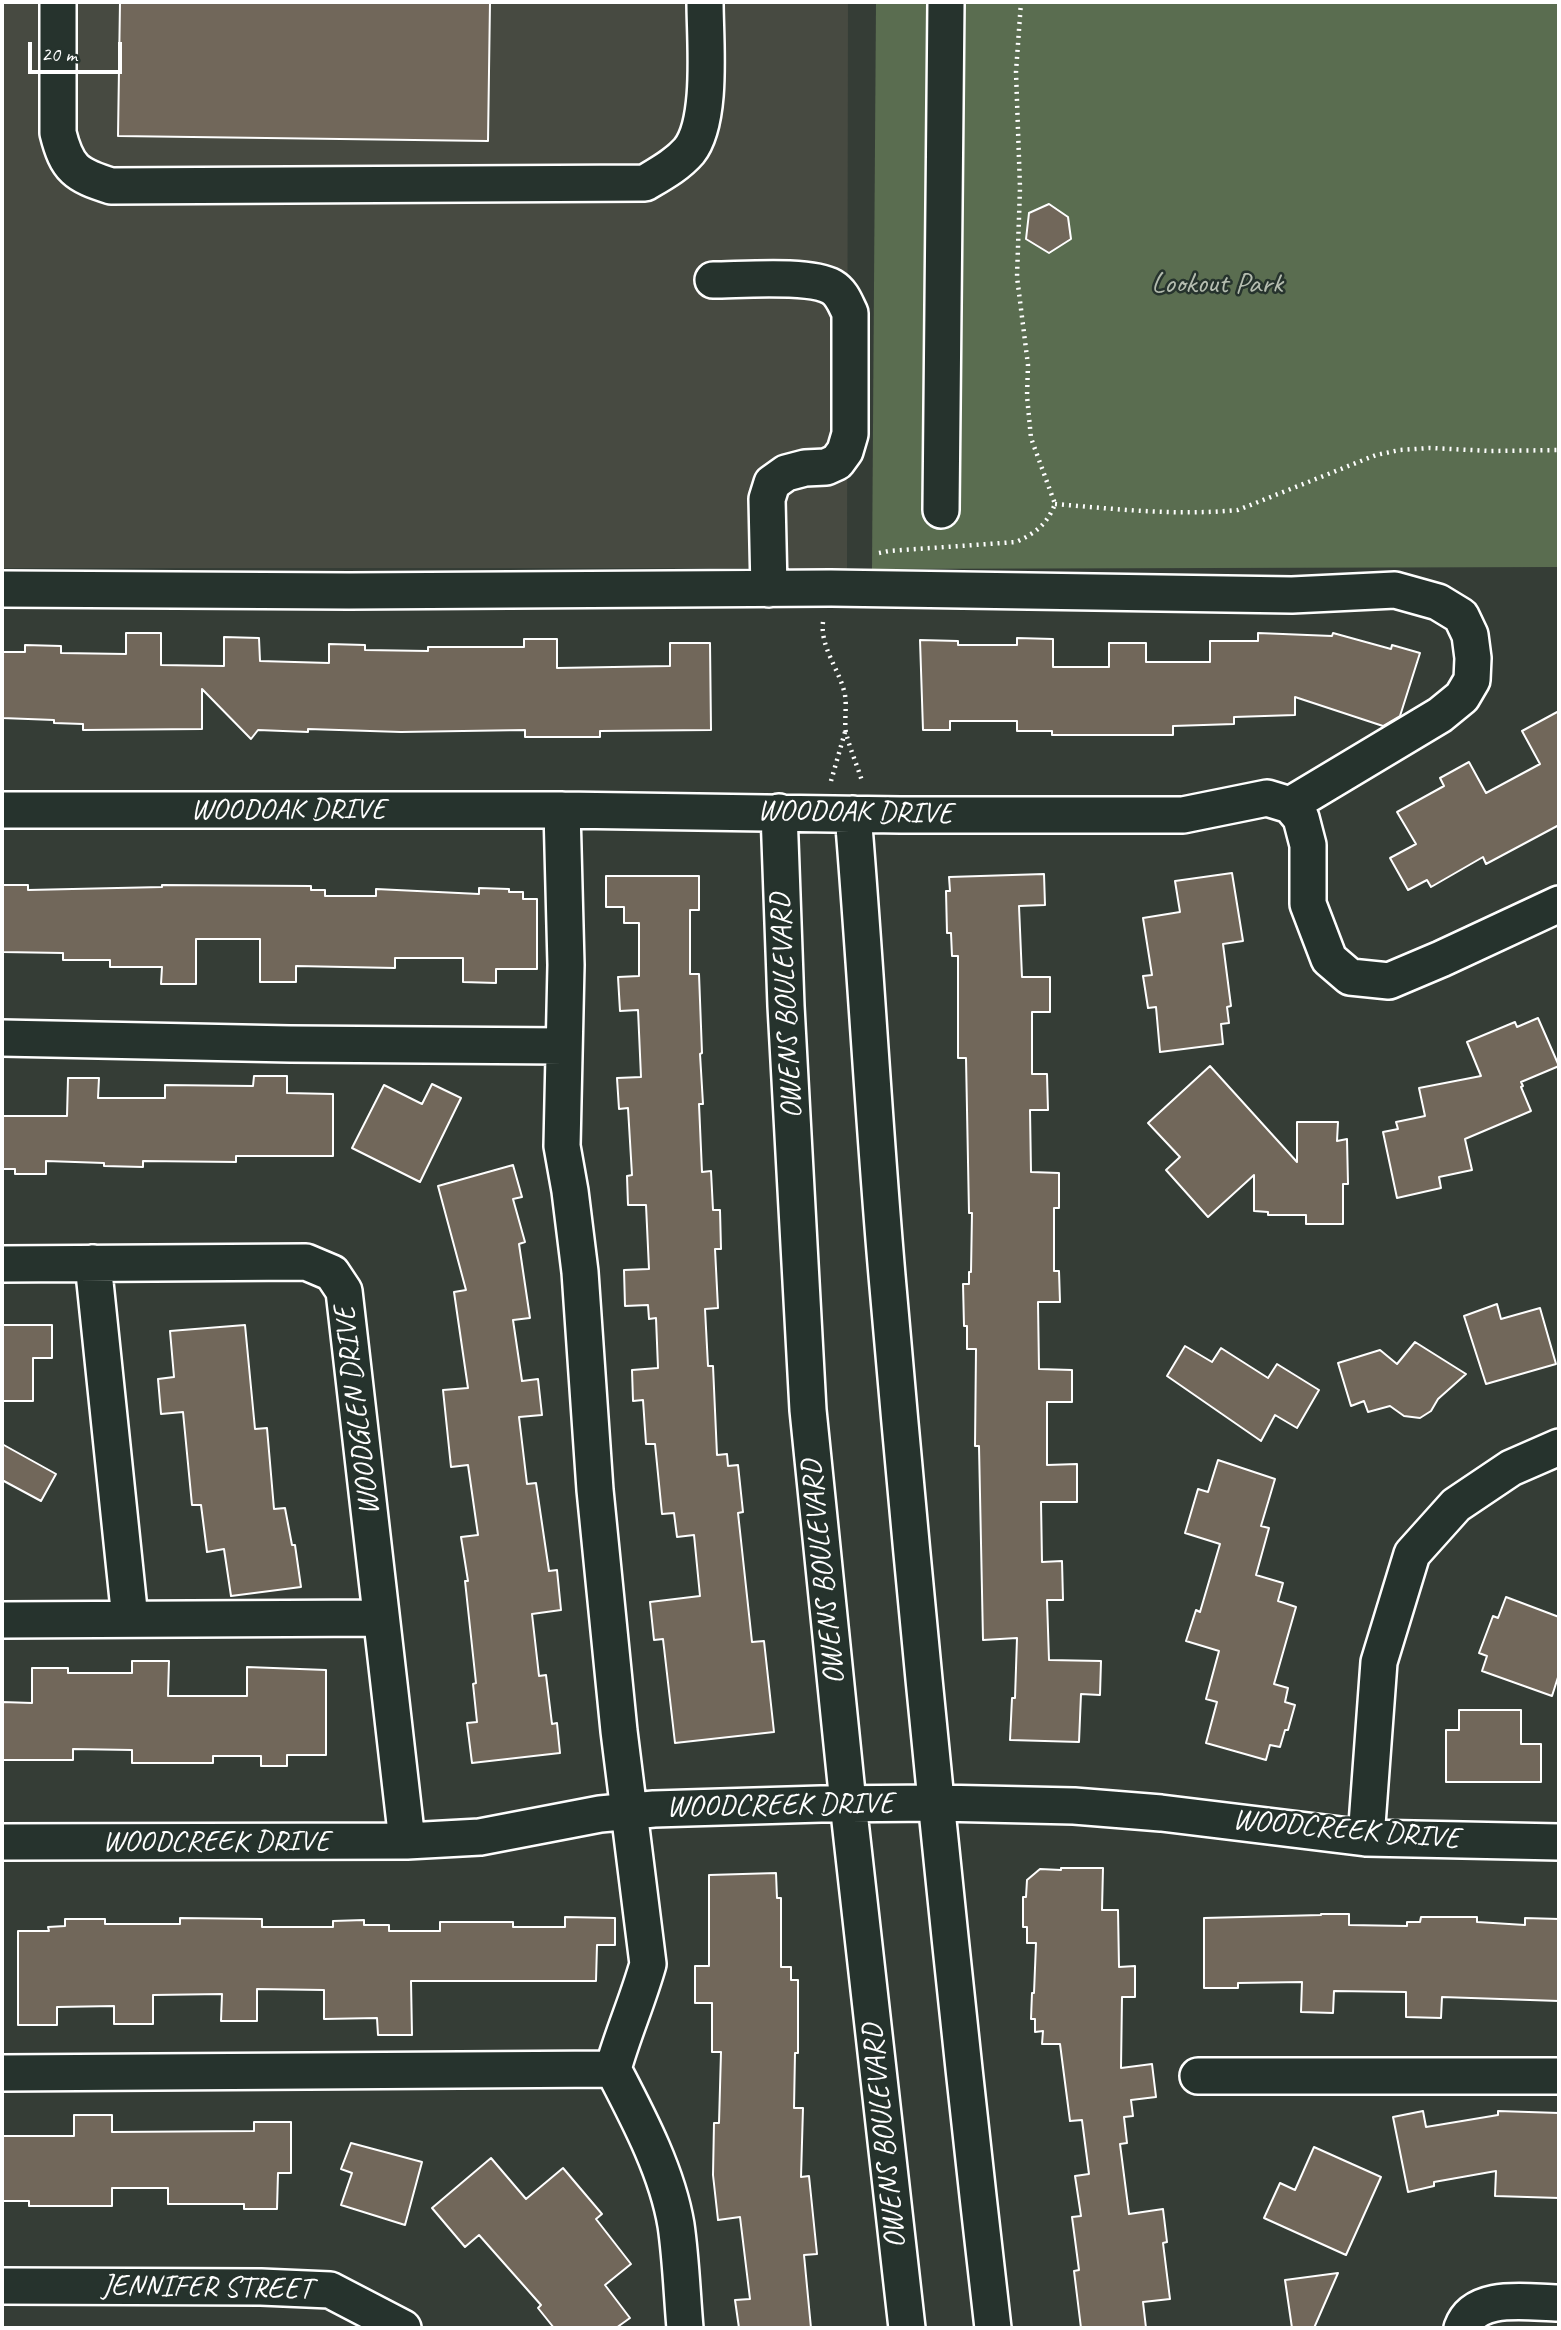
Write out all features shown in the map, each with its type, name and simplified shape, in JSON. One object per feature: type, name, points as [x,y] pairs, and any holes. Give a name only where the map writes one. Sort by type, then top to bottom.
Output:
[{"type":"street","points":[[58,2],[58,133],[63,152],[74,170],[111,186],[645,183],[689,151],[698,135],[705,110],[705,2]]},
{"type":"street","points":[[941,510],[946,2]]},
{"type":"street","points":[[713,280],[803,280],[830,286],[842,295],[849,313],[850,434],[845,451],[837,462],[826,467],[805,468],[786,473],[772,483],[767,499],[769,589]]},
{"type":"street","points":[[2,589],[335,591],[831,588],[1292,594],[1395,590],[1437,602],[1461,617],[1470,635],[1472,680],[1462,697],[1440,715],[1290,805],[1301,818],[1308,845],[1308,904],[1329,959],[1350,976],[1389,981],[1559,904]]},
{"type":"street","name":"WOODOAK DRIVE","points":[[2,810],[562,810],[1183,815],[1267,798],[1290,805]]},
{"type":"street","points":[[562,810],[566,965],[562,1146],[579,1272],[597,1504],[619,1731],[648,1964],[613,2069],[633,2107],[662,2175],[676,2224],[685,2328]]},
{"type":"street","name":"OWENS BOULEVARD","points":[[779,813],[786,1006],[808,1410],[848,1803],[907,2328]]},
{"type":"street","points":[[853,814],[887,1281],[937,1803],[993,2328]]},
{"type":"street","points":[[2,1038],[564,1046]]},
{"type":"street","name":"WOODGLEN DRIVE","points":[[2,1264],[306,1262],[332,1273],[344,1291],[407,1842]]},
{"type":"street","points":[[93,1264],[130,1619]]},
{"type":"street","points":[[1366,1838],[1379,1662],[1412,1554],[1456,1506],[1511,1468],[1559,1447]]},
{"type":"street","points":[[2,1620],[381,1618]]},
{"type":"street","name":"WOODCREEK DRIVE","points":[[2,1842],[407,1842],[480,1837],[600,1814],[630,1811],[848,1803],[937,1803],[1074,1807],[1161,1813],[1366,1838],[1559,1842]]},
{"type":"street","points":[[2,2073],[613,2069]]},
{"type":"street","points":[[1198,2076],[1559,2077]]},
{"type":"street","name":"JENNIFER STREET","points":[[2,2286],[261,2287],[330,2290],[403,2328]]},
{"type":"street","points":[[1468,2319],[1495,2303],[1559,2303]]},
{"type":"path","points":[[1055,504],[1157,512],[1238,510],[1376,455],[1400,450],[1559,450]]},
{"type":"path","points":[[830,784],[846,732]]},
{"type":"shaded area","points":[[2,2],[848,2],[847,579],[751,568],[2,568]]},
{"type":"green space","name":"Lookout Park","points":[[876,2],[1559,2],[1559,567],[872,569]]},
{"type":"building","points":[[120,2],[490,2],[488,141],[118,136]]},
{"type":"building","points":[[1049,204],[1068,217],[1071,239],[1049,253],[1026,239],[1029,213]]},
{"type":"building","points":[[126,633],[161,633],[161,665],[224,666],[224,637],[259,638],[260,661],[329,663],[329,644],[365,645],[365,650],[428,651],[428,647],[524,647],[524,639],[557,639],[557,668],[670,666],[670,643],[710,643],[711,730],[600,731],[600,737],[525,737],[525,730],[401,732],[308,729],[308,732],[258,730],[251,739],[202,689],[202,729],[83,730],[83,724],[2,718],[2,652],[25,652],[25,645],[61,646],[61,653],[126,654]]},
{"type":"building","points":[[1258,633],[1332,636],[1333,633],[1391,649],[1392,645],[1420,653],[1400,716],[1383,726],[1295,697],[1295,715],[1234,717],[1234,724],[1173,726],[1173,735],[1052,735],[1052,731],[1017,731],[1017,721],[950,721],[950,730],[923,730],[920,640],[958,641],[958,645],[1017,645],[1017,638],[1053,639],[1053,667],[1109,667],[1109,643],[1146,643],[1146,662],[1210,662],[1210,641],[1258,641]]},
{"type":"building","points":[[1559,711],[1559,825],[1486,864],[1483,857],[1431,887],[1427,880],[1408,890],[1390,858],[1416,844],[1397,812],[1444,786],[1440,778],[1469,762],[1486,793],[1540,764],[1522,731]]},
{"type":"building","points":[[1232,873],[1243,941],[1223,944],[1231,1006],[1227,1007],[1229,1023],[1221,1024],[1223,1044],[1160,1052],[1156,1007],[1148,1008],[1143,976],[1152,975],[1143,918],[1180,912],[1175,881]]},
{"type":"building","points":[[1044,874],[1045,905],[1019,906],[1022,977],[1050,977],[1050,1012],[1032,1012],[1032,1074],[1047,1074],[1048,1110],[1030,1110],[1031,1172],[1059,1173],[1059,1208],[1054,1208],[1054,1271],[1059,1271],[1060,1302],[1038,1302],[1039,1369],[1072,1370],[1072,1402],[1047,1402],[1047,1465],[1077,1464],[1077,1502],[1041,1502],[1042,1562],[1062,1561],[1063,1600],[1047,1600],[1049,1660],[1101,1661],[1100,1695],[1081,1694],[1079,1742],[1010,1740],[1012,1698],[1015,1698],[1017,1638],[983,1640],[979,1446],[975,1446],[976,1349],[967,1349],[967,1326],[964,1326],[963,1284],[969,1284],[971,1272],[972,1213],[969,1213],[966,1058],[958,1058],[958,956],[952,956],[951,933],[947,933],[946,891],[950,891],[949,877]]},
{"type":"building","points":[[606,876],[699,876],[699,910],[690,910],[690,974],[699,974],[702,1172],[711,1171],[713,1210],[720,1210],[721,1249],[715,1249],[718,1308],[705,1309],[708,1366],[713,1366],[717,1455],[727,1454],[728,1466],[738,1465],[743,1512],[738,1513],[752,1642],[764,1641],[774,1732],[675,1743],[663,1639],[654,1640],[650,1602],[700,1596],[694,1535],[677,1537],[674,1513],[662,1514],[655,1444],[646,1444],[643,1400],[633,1401],[632,1370],[658,1368],[656,1318],[649,1319],[648,1305],[625,1306],[624,1270],[649,1269],[646,1205],[628,1205],[627,1176],[632,1175],[628,1108],[619,1109],[617,1078],[641,1077],[638,1010],[620,1011],[618,977],[639,976],[639,923],[624,923],[624,907],[606,907]]},
{"type":"building","points":[[2,885],[28,885],[28,890],[162,885],[311,886],[311,890],[325,890],[325,896],[376,896],[376,889],[479,894],[479,888],[509,889],[509,892],[523,892],[523,899],[537,899],[537,969],[496,969],[496,983],[463,982],[463,958],[395,958],[395,968],[296,966],[296,982],[260,982],[260,939],[196,939],[196,984],[161,984],[162,967],[110,967],[110,960],[63,960],[63,953],[2,952]]},
{"type":"building","points":[[1538,1018],[1559,1066],[1521,1082],[1531,1111],[1465,1139],[1472,1170],[1439,1177],[1441,1188],[1397,1198],[1383,1132],[1398,1129],[1396,1122],[1425,1116],[1419,1088],[1481,1076],[1467,1042],[1515,1022],[1517,1027]]},
{"type":"building","points":[[1210,1066],[1297,1162],[1297,1122],[1338,1122],[1337,1141],[1347,1139],[1348,1184],[1343,1184],[1343,1224],[1306,1224],[1306,1215],[1268,1215],[1268,1212],[1254,1211],[1254,1175],[1208,1217],[1166,1170],[1180,1157],[1148,1123]]},
{"type":"building","points":[[254,1076],[287,1076],[287,1093],[333,1094],[333,1156],[236,1156],[236,1162],[143,1161],[143,1167],[46,1161],[46,1174],[15,1174],[15,1169],[2,1169],[2,1116],[67,1116],[68,1078],[99,1078],[98,1098],[165,1098],[165,1085],[253,1086]]},
{"type":"building","points":[[432,1084],[461,1098],[420,1182],[352,1148],[384,1085],[422,1104]]},
{"type":"building","points":[[513,1165],[522,1197],[513,1199],[525,1242],[519,1244],[530,1318],[513,1320],[522,1381],[538,1379],[542,1415],[519,1417],[527,1484],[536,1483],[549,1571],[557,1570],[561,1610],[532,1614],[539,1676],[546,1675],[552,1724],[557,1723],[560,1753],[472,1763],[467,1723],[477,1722],[473,1684],[476,1683],[465,1581],[468,1581],[461,1537],[478,1535],[468,1465],[451,1467],[443,1390],[468,1388],[454,1292],[466,1290],[438,1186]]},
{"type":"building","points":[[1497,1304],[1501,1319],[1540,1308],[1556,1364],[1486,1384],[1464,1316]]},
{"type":"building","points":[[2,1325],[52,1325],[52,1358],[33,1358],[33,1401],[2,1401]]},
{"type":"building","points":[[245,1325],[255,1429],[267,1428],[274,1509],[285,1508],[292,1545],[295,1545],[301,1587],[231,1596],[224,1549],[207,1552],[201,1505],[192,1505],[183,1412],[161,1414],[158,1379],[174,1377],[170,1331]]},
{"type":"building","points":[[1415,1342],[1466,1374],[1438,1399],[1431,1411],[1420,1418],[1404,1416],[1390,1406],[1368,1412],[1364,1401],[1351,1406],[1338,1363],[1380,1350],[1397,1364]]},
{"type":"building","points":[[1185,1346],[1212,1362],[1221,1348],[1268,1378],[1277,1364],[1319,1390],[1297,1428],[1275,1415],[1261,1441],[1167,1376]]},
{"type":"building","points":[[2,1444],[56,1474],[41,1501],[2,1480]]},
{"type":"building","points":[[1218,1460],[1275,1479],[1261,1526],[1269,1528],[1256,1575],[1283,1583],[1278,1601],[1296,1607],[1274,1684],[1288,1688],[1285,1702],[1295,1705],[1280,1747],[1270,1745],[1266,1760],[1206,1743],[1217,1702],[1206,1699],[1219,1651],[1186,1641],[1196,1610],[1200,1612],[1220,1544],[1185,1533],[1198,1489],[1208,1492]]},
{"type":"building","points":[[1506,1597],[1559,1617],[1559,1674],[1552,1696],[1482,1671],[1487,1656],[1479,1653],[1493,1616],[1498,1618]]},
{"type":"building","points":[[132,1661],[169,1661],[168,1696],[247,1696],[247,1667],[326,1670],[326,1755],[287,1755],[287,1766],[261,1766],[261,1756],[213,1756],[213,1763],[132,1763],[132,1750],[73,1749],[73,1760],[2,1760],[2,1702],[32,1703],[32,1668],[68,1668],[68,1673],[132,1673]]},
{"type":"building","points":[[1459,1710],[1521,1710],[1521,1744],[1541,1744],[1541,1782],[1446,1782],[1446,1730],[1459,1730]]},
{"type":"building","points":[[1103,1868],[1102,1910],[1118,1910],[1119,1967],[1135,1966],[1135,1997],[1122,1997],[1121,2068],[1152,2064],[1156,2097],[1131,2100],[1133,2116],[1124,2117],[1127,2143],[1120,2144],[1129,2214],[1163,2209],[1167,2242],[1163,2243],[1170,2299],[1143,2302],[1146,2328],[1081,2328],[1074,2271],[1079,2270],[1072,2217],[1081,2216],[1075,2176],[1089,2174],[1082,2120],[1070,2121],[1060,2044],[1042,2044],[1043,2031],[1035,2032],[1035,2019],[1031,2019],[1036,1943],[1027,1943],[1027,1927],[1023,1927],[1023,1897],[1026,1897],[1027,1880],[1040,1869]]},
{"type":"building","points":[[776,1873],[777,1898],[781,1898],[781,1967],[791,1967],[791,1980],[798,1980],[798,2053],[795,2053],[794,2108],[803,2108],[801,2177],[809,2176],[817,2254],[804,2255],[811,2328],[739,2328],[735,2300],[750,2299],[740,2217],[718,2220],[713,2175],[714,2123],[719,2123],[721,2052],[712,2052],[712,2003],[695,2003],[695,1966],[709,1966],[709,1875]]},
{"type":"building","points":[[1349,1914],[1349,1925],[1407,1926],[1407,1922],[1420,1922],[1421,1917],[1477,1917],[1477,1922],[1525,1925],[1525,1918],[1559,1919],[1559,2001],[1442,1997],[1441,2018],[1406,2017],[1406,1992],[1334,1991],[1333,2013],[1301,2012],[1302,1982],[1238,1983],[1238,1988],[1204,1988],[1204,1918]]},
{"type":"building","points":[[565,1917],[615,1918],[615,1945],[597,1945],[596,1981],[411,1981],[412,2035],[378,2035],[377,2018],[324,2019],[324,1990],[257,1989],[257,2021],[221,2021],[222,1994],[153,1995],[153,2024],[114,2024],[114,2006],[57,2007],[57,2025],[18,2025],[18,1931],[49,1931],[48,1927],[65,1926],[65,1919],[105,1919],[105,1924],[180,1924],[180,1918],[262,1919],[262,1927],[333,1927],[333,1921],[364,1920],[364,1925],[389,1925],[389,1931],[440,1931],[440,1922],[513,1922],[513,1927],[565,1927]]},
{"type":"building","points":[[1423,2111],[1426,2127],[1498,2115],[1498,2111],[1559,2113],[1559,2198],[1495,2196],[1496,2171],[1434,2182],[1434,2186],[1408,2192],[1393,2117]]},
{"type":"building","points":[[74,2115],[112,2115],[112,2132],[254,2131],[254,2122],[291,2122],[291,2173],[278,2173],[277,2209],[244,2209],[244,2204],[168,2204],[168,2188],[112,2188],[112,2206],[29,2206],[29,2201],[2,2201],[2,2136],[74,2136]]},
{"type":"building","points":[[351,2143],[422,2162],[405,2225],[341,2205],[352,2173],[341,2169]]},
{"type":"building","points":[[1314,2147],[1381,2177],[1346,2255],[1264,2218],[1280,2183],[1295,2190]]},
{"type":"building","points":[[491,2158],[526,2199],[563,2168],[602,2214],[596,2219],[631,2264],[605,2285],[630,2318],[616,2328],[554,2328],[538,2308],[541,2305],[479,2235],[465,2247],[432,2208]]},
{"type":"building","points":[[1338,2273],[1314,2328],[1292,2328],[1285,2280]]}]
